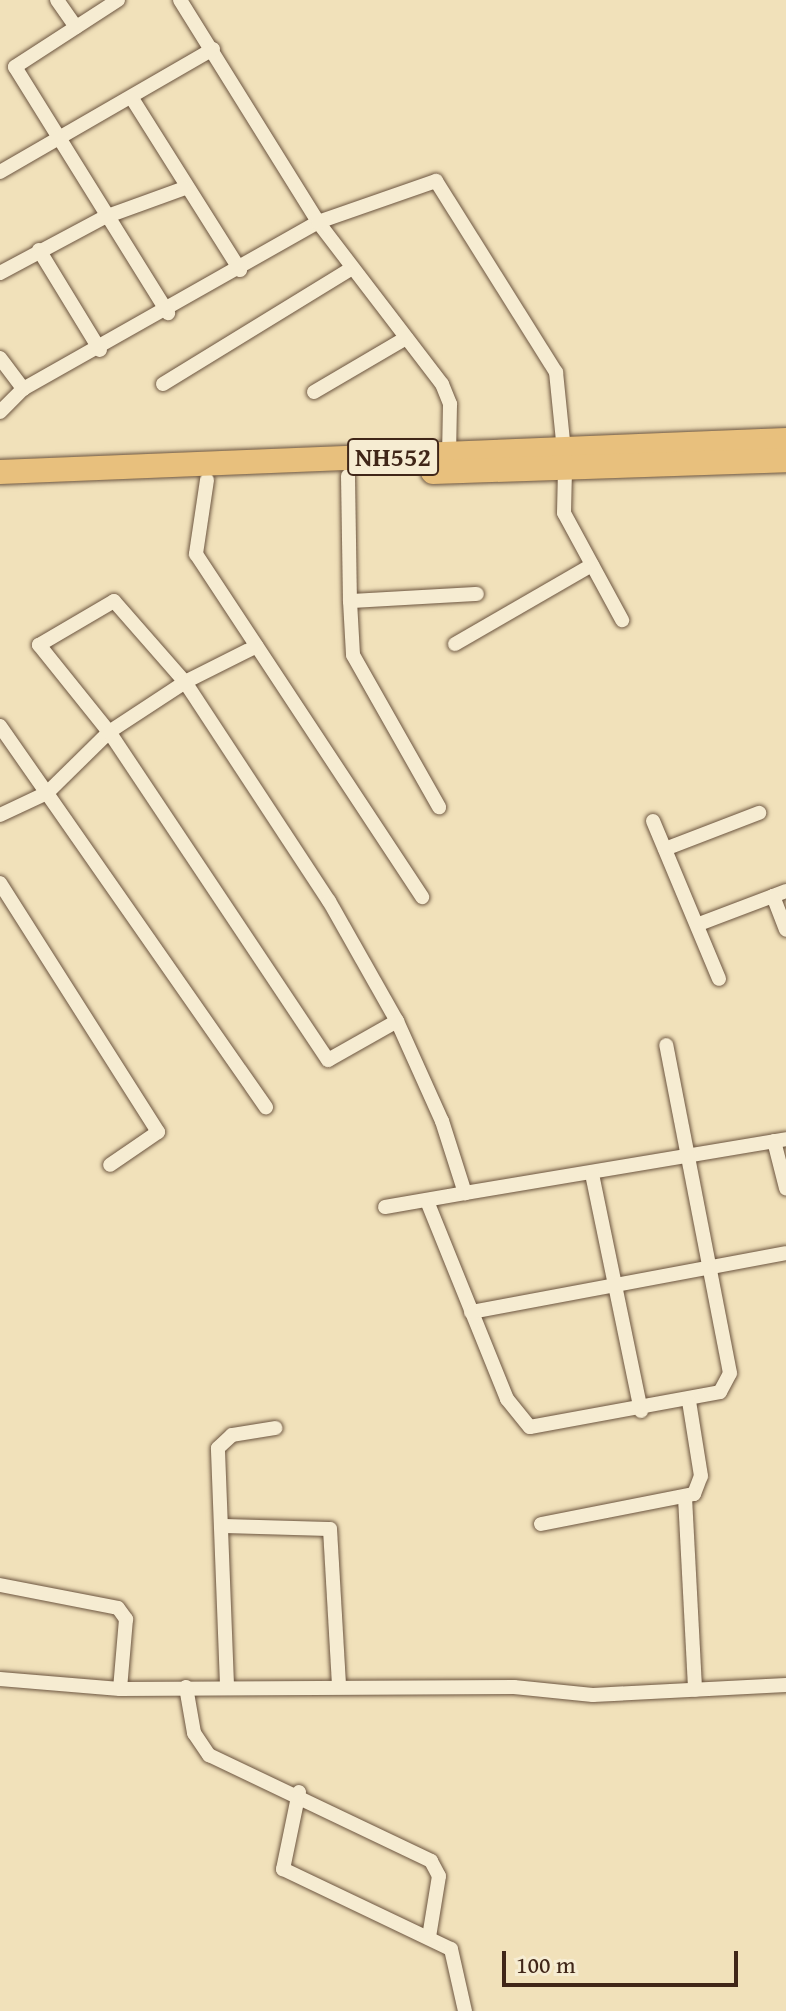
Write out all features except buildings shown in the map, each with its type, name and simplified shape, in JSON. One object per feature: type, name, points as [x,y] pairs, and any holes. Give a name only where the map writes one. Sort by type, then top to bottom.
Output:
[{"type":"highway","name":"NH552","points":[[0,489],[348,476],[786,440]]},
{"type":"highway","name":"NH552","points":[[0,472],[449,455],[565,460],[786,460]]},
{"type":"street","points":[[57,0],[76,27]]},
{"type":"street","points":[[118,0],[15,67],[56,140],[168,313]]},
{"type":"street","points":[[180,0],[213,49],[252,124],[351,269],[406,338],[450,404],[449,455]]},
{"type":"street","points":[[0,172],[133,100],[213,49]]},
{"type":"street","points":[[133,100],[185,188],[240,270]]},
{"type":"street","points":[[0,412],[23,389],[168,313],[318,222],[436,181],[556,372],[565,460],[564,513],[622,620]]},
{"type":"street","points":[[0,273],[105,217],[185,188]]},
{"type":"street","points":[[39,250],[100,350]]},
{"type":"street","points":[[163,384],[351,269]]},
{"type":"street","points":[[314,392],[406,338]]},
{"type":"street","points":[[0,358],[23,389]]},
{"type":"street","points":[[348,476],[353,655],[439,807]]},
{"type":"street","points":[[207,480],[196,554],[422,897]]},
{"type":"street","points":[[455,644],[592,565]]},
{"type":"street","points":[[350,601],[477,594]]},
{"type":"street","points":[[397,1021],[328,1060],[109,732],[39,645],[114,601],[185,682],[329,901],[397,1021],[442,1121],[465,1193]]},
{"type":"street","points":[[0,815],[47,793],[109,732],[185,682],[257,646]]},
{"type":"street","points":[[0,726],[266,1107]]},
{"type":"street","points":[[665,849],[759,813]]},
{"type":"street","points":[[653,821],[699,924],[719,979]]},
{"type":"street","points":[[0,883],[158,1132],[110,1165]]},
{"type":"street","points":[[699,924],[780,894],[786,930]]},
{"type":"street","points":[[427,1201],[507,1399],[530,1427],[641,1411],[720,1392],[730,1373],[666,1045]]},
{"type":"street","points":[[385,1207],[780,1140],[786,1188]]},
{"type":"street","points":[[592,1174],[641,1411]]},
{"type":"street","points":[[471,1312],[615,1284],[711,1270],[786,1253]]},
{"type":"street","points":[[689,1401],[701,1476],[685,1497],[695,1690]]},
{"type":"street","points":[[227,1685],[218,1448],[232,1435],[275,1428]]},
{"type":"street","points":[[541,1524],[685,1497]]},
{"type":"street","points":[[223,1526],[330,1529],[339,1686]]},
{"type":"street","points":[[0,1585],[118,1608],[126,1619],[120,1689]]},
{"type":"street","points":[[0,1679],[120,1689],[227,1685],[339,1686],[593,1695],[786,1685]]},
{"type":"street","points":[[186,1687],[194,1733],[209,1755],[299,1792],[437,1867],[429,1937]]},
{"type":"street","points":[[299,1792],[283,1869],[429,1937],[456,1959],[465,2011]]}]
